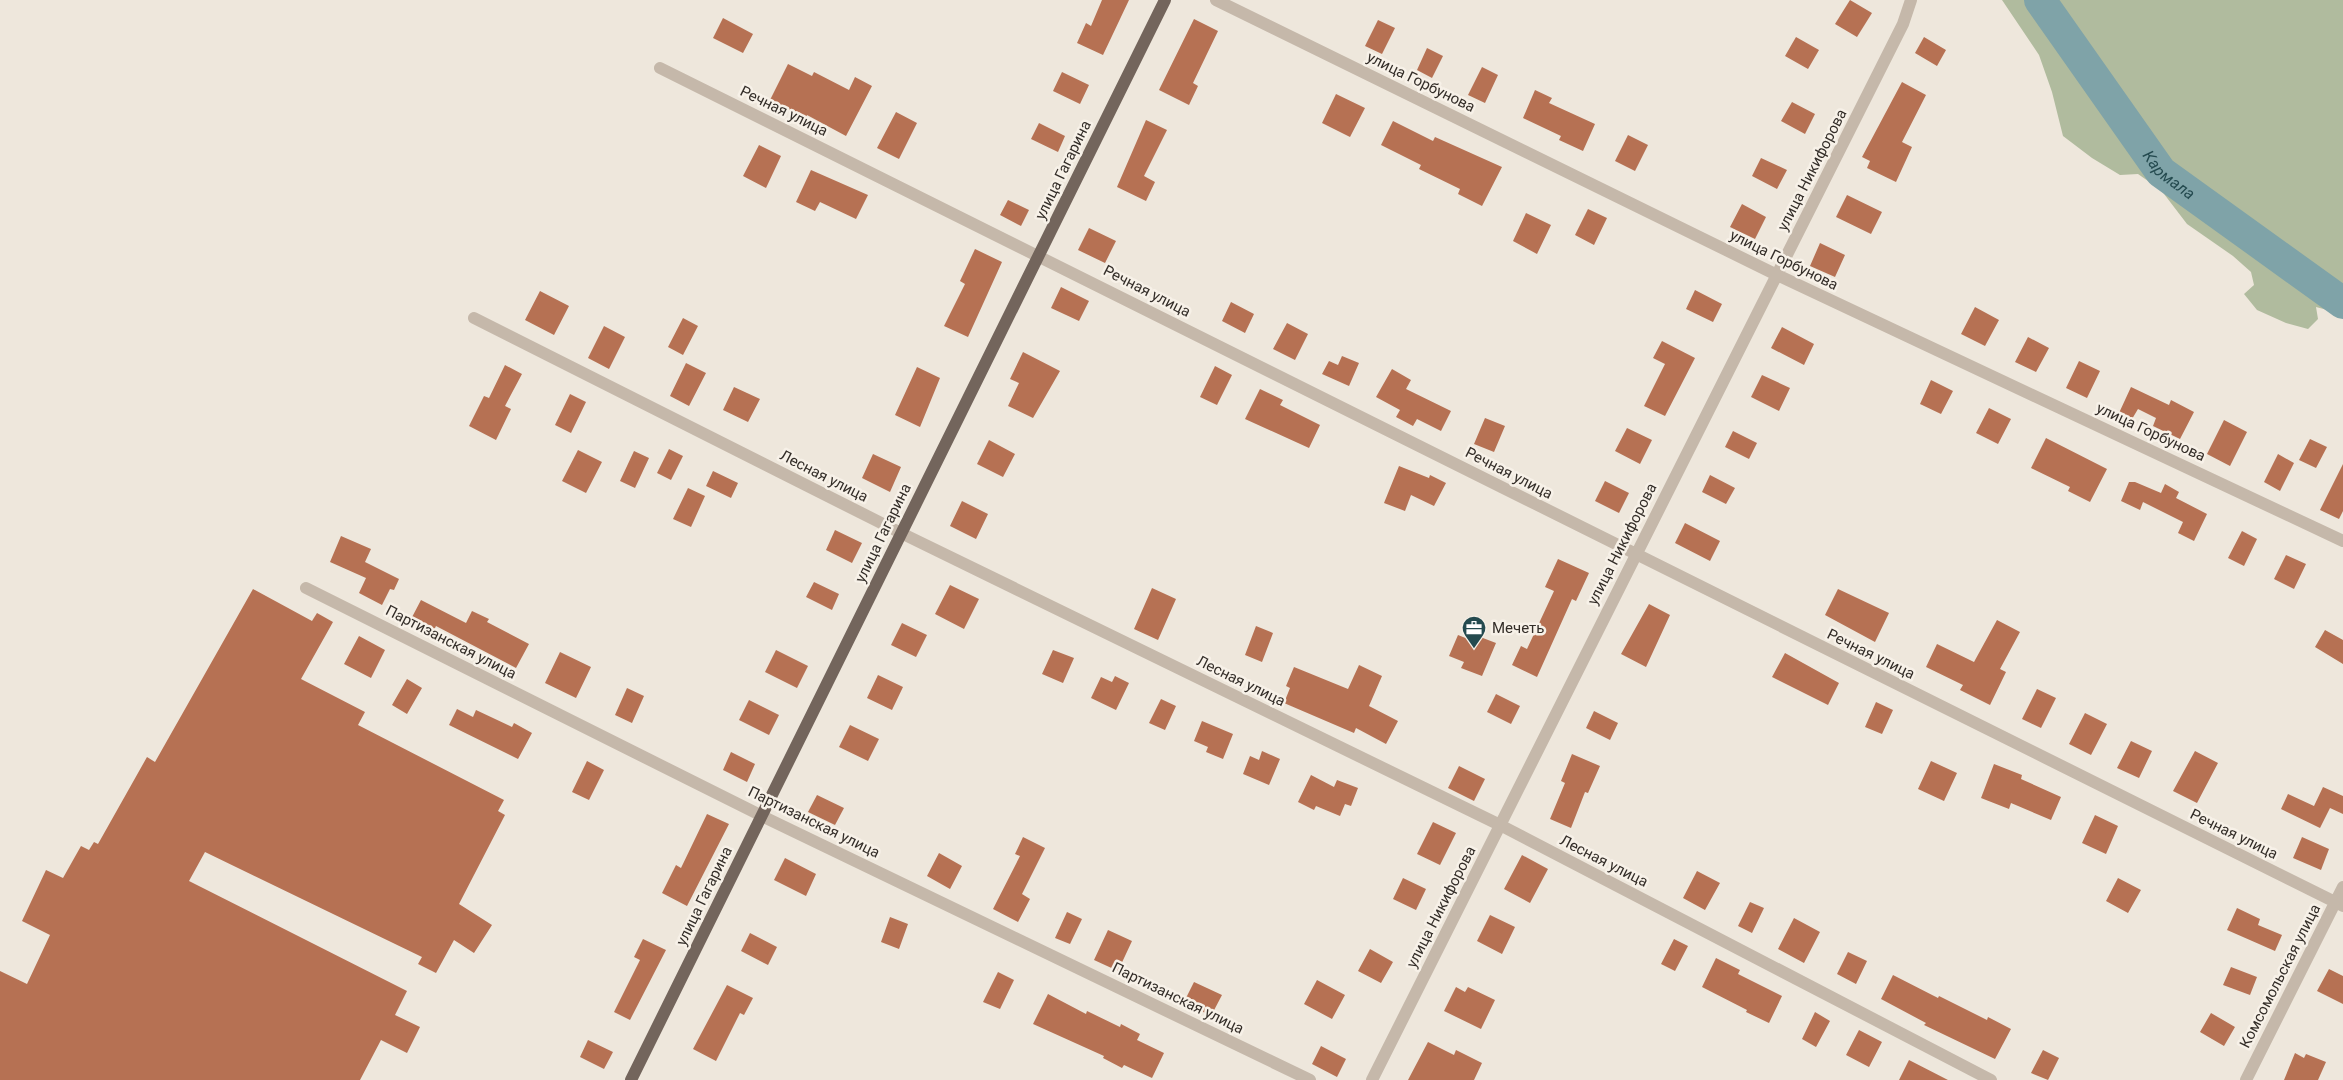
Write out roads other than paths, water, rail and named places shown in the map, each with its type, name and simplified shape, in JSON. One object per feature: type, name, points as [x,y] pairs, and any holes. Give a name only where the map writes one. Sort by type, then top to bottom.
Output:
[{"type":"main road","name":"улица Гагарина","points":[[631,1080],[1165,0]]},
{"type":"street","name":"улица Горбунова","points":[[1216,0],[1777,275],[2343,540]]},
{"type":"street","name":"улица Никифорова","points":[[1372,1080],[1903,24],[1911,0]]},
{"type":"street","name":"Речная улица","points":[[660,68],[2339,904]]},
{"type":"street","name":"Лесная улица","points":[[474,318],[901,533],[1500,826],[1991,1080]]},
{"type":"street","name":"Партизанская улица","points":[[306,588],[762,816],[1310,1080]]},
{"type":"street","name":"Комсомольская улица","points":[[2246,1080],[2339,904],[2343,887]]},
{"type":"waterway","name":"Кармала","points":[[2040,0],[2161,172],[2343,303]]},
{"type":"place","name":"Мечеть","points":[[1474,649]]}]
